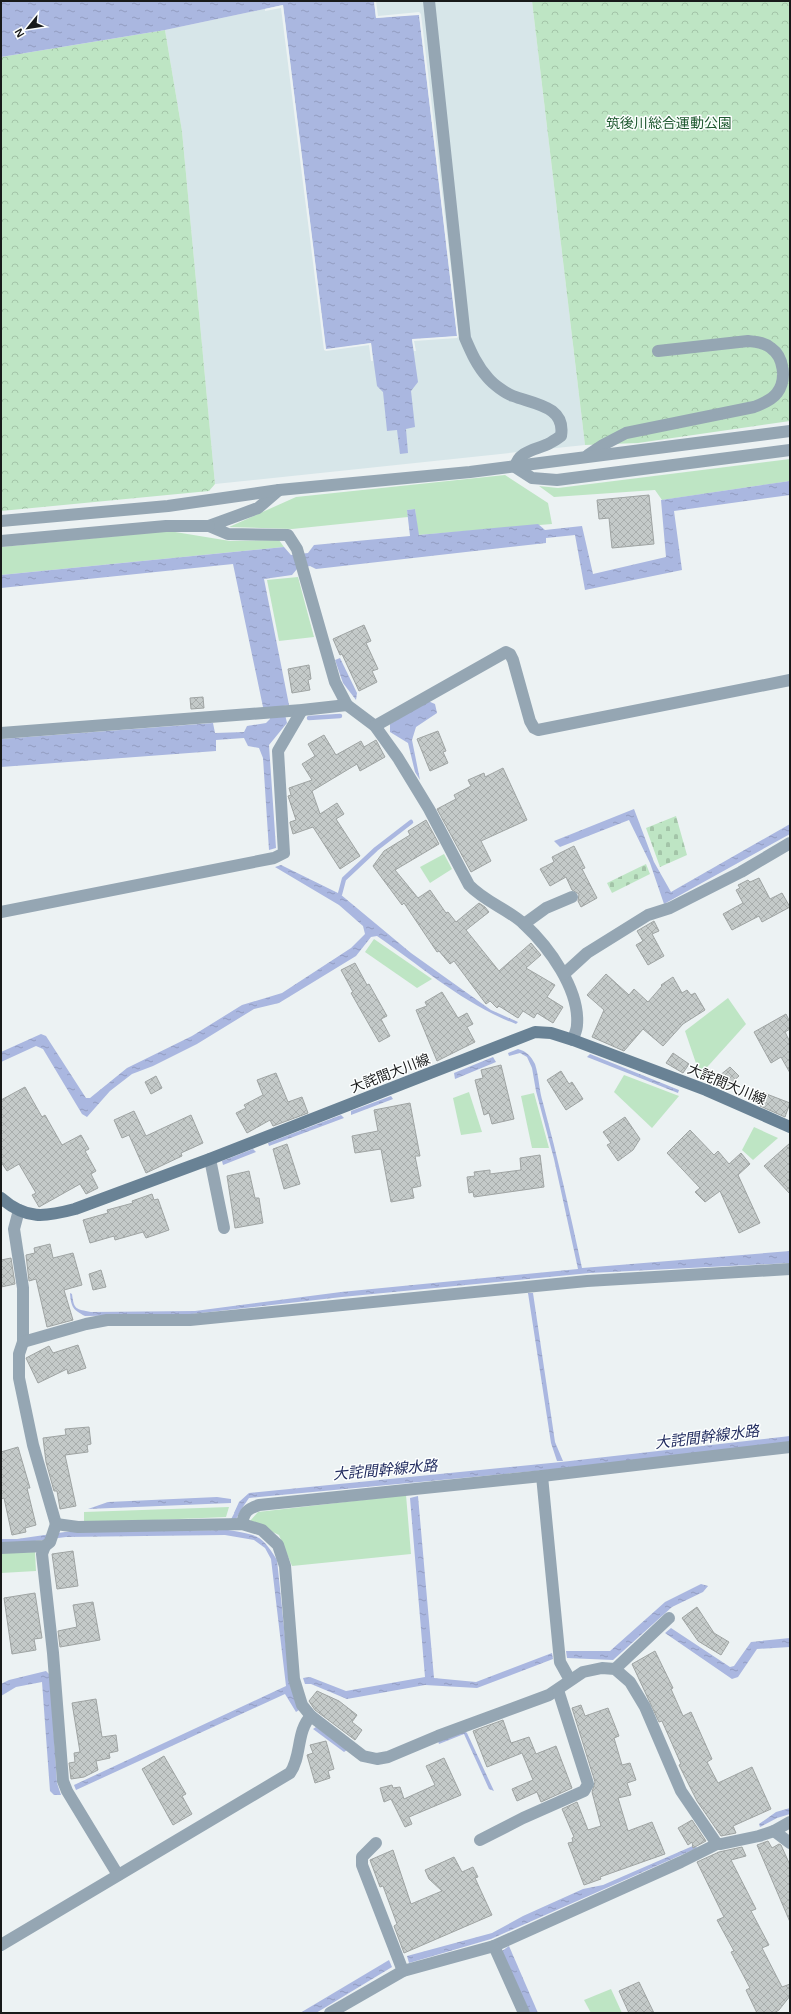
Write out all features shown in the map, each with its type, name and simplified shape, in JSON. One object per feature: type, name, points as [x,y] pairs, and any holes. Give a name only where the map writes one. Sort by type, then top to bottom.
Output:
[{"type":"main road","name":"大詫間大川線","points":[[1,1198],[10,1206],[31,1215],[55,1214],[74,1209],[210,1159],[496,1049],[521,1036],[535,1032],[552,1033],[573,1040],[706,1090],[790,1127]]},
{"type":"street","points":[[429,1],[465,338],[473,357],[488,379],[510,395],[549,409],[559,417],[563,426],[561,436],[551,443],[525,452],[516,460],[514,466]]},
{"type":"street","points":[[585,457],[603,445],[626,433],[754,407],[767,402],[778,393],[782,382],[783,369],[779,356],[772,348],[762,342],[748,341],[658,350]]},
{"type":"street","points":[[1,521],[168,506],[279,490],[514,466],[790,431]]},
{"type":"street","points":[[514,466],[532,478],[557,480],[790,450]]},
{"type":"street","points":[[1,541],[166,526],[209,526],[258,508],[279,490]]},
{"type":"street","points":[[209,526],[228,534],[288,535],[297,549],[306,573],[336,682],[347,705],[374,726],[398,758],[429,809],[469,885],[478,894],[524,924],[548,951],[564,974],[575,1005],[577,1025],[573,1040]]},
{"type":"street","points":[[374,726],[506,652],[510,654],[513,660],[530,721],[534,728],[538,730],[790,680]]},
{"type":"street","points":[[1,732],[297,711],[347,705]]},
{"type":"street","points":[[1,912],[274,858],[284,853],[278,751],[297,711]]},
{"type":"street","points":[[564,974],[587,952],[648,915],[670,908],[741,872],[790,843]]},
{"type":"street","points":[[524,924],[546,908],[572,897]]},
{"type":"street","points":[[210,1159],[224,1228]]},
{"type":"street","points":[[19,1210],[14,1229],[23,1288],[23,1342],[19,1354],[20,1378],[33,1445],[55,1527],[42,1554],[53,1653],[63,1781],[67,1791],[118,1875]]},
{"type":"street","points":[[23,1342],[86,1324],[107,1320],[190,1320],[587,1281],[790,1269]]},
{"type":"street","points":[[242,1524],[244,1514],[249,1508],[259,1505],[542,1476],[790,1447]]},
{"type":"street","points":[[542,1476],[560,1662],[570,1680]]},
{"type":"street","points":[[55,1527],[242,1524],[262,1530],[278,1545],[285,1566],[294,1679],[302,1705],[311,1716],[363,1756],[377,1759],[388,1757],[438,1736],[549,1695],[583,1672],[602,1668],[615,1669],[630,1682],[645,1707],[681,1791],[717,1844]]},
{"type":"street","points":[[1,1548],[48,1544]]},
{"type":"street","points":[[615,1669],[669,1618]]},
{"type":"street","points":[[480,1840],[523,1818],[584,1791],[588,1784],[558,1690]]},
{"type":"street","points":[[1,1945],[290,1773],[296,1764],[304,1722],[311,1716]]},
{"type":"street","points":[[330,2013],[403,1971],[494,1946],[681,1862],[717,1844],[759,1836],[774,1831],[790,1822]]},
{"type":"street","points":[[774,1831],[790,1843]]},
{"type":"street","points":[[376,1843],[362,1857],[362,1865],[403,1971]]},
{"type":"street","points":[[494,1946],[524,2013]]},
{"type":"shaded area","points":[[312,1],[532,1],[585,445],[215,484],[182,131],[165,30],[283,5]]},
{"type":"green space","name":"筑後川総合運動公園","points":[[532,1],[790,1],[790,421],[638,443],[585,445]]},
{"type":"green space","points":[[165,30],[182,131],[215,484],[209,491],[1,511],[1,57]]},
{"type":"green space","points":[[790,459],[790,481],[662,500],[655,490],[554,497],[539,486],[558,488]]},
{"type":"green space","points":[[505,475],[548,503],[552,524],[418,535],[415,509],[407,510],[408,517],[292,529],[229,527],[296,497]]},
{"type":"green space","points":[[169,531],[230,541],[279,540],[284,547],[1,575],[1,547]]},
{"type":"green space","points":[[298,577],[314,637],[279,641],[267,580]]},
{"type":"green space","points":[[676,816],[687,855],[660,867],[646,828]]},
{"type":"green space","points":[[444,854],[452,869],[430,883],[420,867]]},
{"type":"green space","points":[[646,864],[650,874],[612,893],[607,883]]},
{"type":"green space","points":[[374,939],[432,979],[417,988],[365,952]]},
{"type":"green space","points":[[728,998],[746,1024],[700,1075],[685,1031]]},
{"type":"green space","points":[[624,1075],[679,1096],[652,1128],[614,1092]]},
{"type":"green space","points":[[469,1092],[482,1132],[461,1135],[453,1098]]},
{"type":"green space","points":[[534,1093],[549,1148],[532,1148],[521,1096]]},
{"type":"green space","points":[[754,1127],[778,1138],[753,1160],[742,1150]]},
{"type":"green space","points":[[406,1495],[411,1554],[292,1566],[279,1535],[250,1521],[258,1512]]},
{"type":"green space","points":[[229,1507],[226,1517],[84,1523],[84,1512]]},
{"type":"green space","points":[[35,1552],[36,1571],[1,1573],[1,1553]]},
{"type":"green space","points":[[611,1989],[622,2013],[591,2013],[584,2000]]},
{"type":"water","points":[[1,1],[374,1],[376,18],[419,14],[457,336],[412,340],[418,382],[411,391],[415,427],[406,429],[408,453],[400,454],[397,430],[387,431],[383,392],[377,386],[371,343],[326,350],[283,5],[165,30],[1,57]]},
{"type":"water","points":[[790,481],[790,495],[674,511],[682,570],[585,590],[575,535],[546,538],[546,543],[316,569],[310,566],[297,569],[292,575],[264,579],[289,705],[283,706],[287,723],[269,745],[276,848],[269,850],[263,758],[259,748],[248,746],[244,738],[216,740],[216,751],[1,767],[1,739],[213,723],[215,733],[244,732],[247,726],[266,723],[270,719],[271,707],[263,707],[233,564],[1,588],[1,575],[284,547],[291,555],[308,553],[314,545],[410,536],[407,510],[415,509],[419,535],[538,524],[545,530],[582,526],[593,574],[666,557],[661,500]]},
{"type":"water","points":[[340,658],[357,693],[356,700],[343,683],[335,660]]},
{"type":"water","points":[[428,701],[435,704],[437,713],[416,727],[412,740],[420,780],[415,772],[408,743],[390,732],[390,724]]},
{"type":"water","points":[[634,809],[654,862],[671,892],[790,824],[790,834],[664,904],[650,863],[629,820],[560,847],[554,841]]},
{"type":"water","points":[[281,865],[340,894],[411,953],[491,1010],[518,1022],[516,1024],[479,1007],[461,996],[377,936],[371,937],[356,956],[279,1003],[254,1009],[197,1044],[153,1066],[132,1074],[110,1091],[87,1117],[82,1114],[43,1049],[36,1046],[1,1062],[1,1052],[41,1034],[46,1036],[86,1098],[90,1098],[127,1068],[192,1036],[242,1005],[282,993],[351,948],[365,934],[363,926],[339,905],[275,867]]},
{"type":"water","points":[[518,1049],[528,1054],[535,1064],[582,1268],[790,1251],[790,1263],[590,1273],[342,1297],[192,1314],[85,1316],[73,1308],[70,1293],[72,1294],[75,1306],[77,1308],[91,1312],[195,1311],[341,1292],[578,1269],[554,1159],[536,1091],[532,1068],[527,1057],[520,1053],[509,1056],[508,1053]]},
{"type":"water","points":[[590,1054],[679,1090],[678,1093],[587,1057]]},
{"type":"water","points":[[493,1057],[496,1062],[455,1079],[454,1073]]},
{"type":"water","points":[[391,1096],[393,1099],[351,1115],[351,1111]]},
{"type":"water","points":[[341,1115],[344,1118],[269,1146],[268,1143]]},
{"type":"water","points":[[253,1149],[256,1152],[223,1165],[222,1161]]},
{"type":"water","points":[[528,1293],[533,1293],[555,1442],[563,1461],[557,1461],[551,1443]]},
{"type":"water","points":[[790,1436],[790,1442],[557,1469],[249,1498],[238,1514],[234,1513],[239,1502],[249,1493],[561,1462]]},
{"type":"water","points":[[418,1496],[434,1678],[476,1682],[552,1653],[553,1659],[477,1688],[425,1685],[347,1699],[311,1684],[305,1684],[303,1678],[310,1677],[346,1691],[425,1677],[410,1498]]},
{"type":"water","points":[[217,1497],[231,1499],[231,1503],[88,1509],[108,1502]]},
{"type":"water","points":[[228,1530],[246,1533],[262,1540],[277,1560],[290,1685],[299,1710],[296,1712],[285,1694],[76,1790],[74,1785],[286,1686],[271,1559],[265,1548],[254,1540],[225,1535],[66,1537],[1,1544],[1,1539],[17,1539],[65,1532]]},
{"type":"water","points":[[701,1584],[708,1586],[703,1592],[672,1607],[613,1660],[567,1658],[566,1651],[610,1651],[665,1602]]},
{"type":"water","points":[[671,1628],[730,1667],[734,1666],[751,1642],[790,1638],[790,1647],[757,1649],[738,1677],[732,1679],[665,1633]]},
{"type":"water","points":[[46,1671],[50,1675],[57,1783],[61,1795],[54,1795],[50,1791],[42,1682],[16,1687],[1,1696],[1,1684],[9,1680]]},
{"type":"water","points":[[316,1727],[347,1750],[344,1752],[313,1729]]},
{"type":"water","points":[[464,1730],[467,1733],[494,1791],[489,1789],[464,1734],[439,1744],[438,1741]]},
{"type":"water","points":[[790,1808],[790,1814],[777,1818],[760,1827],[759,1824],[776,1812]]},
{"type":"water","points":[[695,1845],[697,1848],[491,1939],[409,1963],[407,1956],[492,1933],[523,1916],[583,1889],[603,1885]]},
{"type":"water","points":[[509,1946],[538,2013],[530,2013],[502,1951]]},
{"type":"water","points":[[389,1960],[392,1967],[316,2013],[300,2013]]},
{"type":"pier","points":[[374,1],[376,1],[378,16],[419,12],[421,14],[459,336],[457,338],[414,341],[416,351],[414,351],[412,339],[457,336],[419,15],[376,18]]},
{"type":"pier","points":[[283,5],[326,349],[371,343],[373,361],[371,361],[369,345],[326,351],[324,350],[281,8],[265,11],[265,9]]},
{"type":"building","points":[[649,495],[654,544],[612,548],[609,518],[599,519],[597,500]]},
{"type":"building","points":[[364,625],[371,641],[366,643],[378,669],[372,671],[377,682],[359,691],[342,654],[340,655],[333,639]]},
{"type":"building","points":[[309,665],[311,679],[308,680],[310,690],[292,693],[288,669]]},
{"type":"building","points":[[203,697],[204,708],[191,709],[190,698]]},
{"type":"building","points":[[438,731],[446,751],[443,752],[448,763],[430,771],[417,739]]},
{"type":"building","points":[[324,735],[336,755],[361,741],[364,747],[376,740],[385,757],[360,771],[357,764],[312,791],[320,814],[337,803],[344,814],[336,819],[360,856],[340,869],[313,827],[293,834],[290,823],[296,820],[288,796],[291,795],[289,788],[312,780],[302,764],[315,756],[308,744]]},
{"type":"building","points":[[503,768],[527,820],[481,841],[491,861],[471,872],[437,809],[456,799],[454,795],[471,786],[468,780],[484,773],[485,777]]},
{"type":"building","points":[[426,820],[439,844],[395,870],[418,898],[430,890],[446,913],[448,912],[456,922],[479,903],[485,907],[489,912],[466,930],[499,971],[531,943],[541,955],[526,968],[555,985],[547,997],[563,1007],[553,1023],[537,1013],[534,1018],[523,1011],[518,1018],[499,1006],[497,1008],[490,1001],[486,1004],[454,961],[450,964],[439,951],[437,952],[404,903],[402,905],[373,866],[384,851],[410,835],[408,831]]},
{"type":"building","points":[[574,846],[585,868],[582,869],[597,898],[581,907],[578,901],[579,894],[572,890],[566,877],[550,886],[540,869],[554,862],[552,857]]},
{"type":"building","points":[[759,878],[770,899],[782,893],[790,907],[762,922],[759,916],[732,930],[723,914],[743,903],[736,890],[740,888],[738,885],[748,880],[750,882]]},
{"type":"building","points":[[654,921],[659,931],[652,934],[664,956],[648,965],[636,945],[643,941],[637,931]]},
{"type":"building","points":[[355,963],[387,1016],[381,1019],[390,1036],[379,1042],[351,993],[353,992],[341,970]]},
{"type":"building","points":[[606,974],[629,995],[634,989],[648,1002],[662,986],[661,985],[673,977],[682,993],[687,990],[691,995],[695,993],[705,1010],[683,1024],[663,1046],[643,1029],[624,1051],[592,1037],[604,1010],[587,995]]},
{"type":"building","points":[[442,992],[458,1018],[467,1013],[473,1024],[467,1027],[475,1042],[437,1061],[416,1010],[427,1006],[425,1002]]},
{"type":"building","points":[[786,1014],[790,1022],[790,1029],[785,1032],[790,1042],[790,1073],[781,1057],[771,1063],[754,1032]]},
{"type":"building","points":[[673,1053],[689,1064],[683,1073],[666,1063]]},
{"type":"building","points":[[501,1065],[514,1119],[492,1124],[489,1113],[484,1115],[475,1080],[483,1078],[481,1070]]},
{"type":"building","points":[[730,1067],[739,1076],[728,1086],[719,1076]]},
{"type":"building","points":[[561,1071],[569,1084],[572,1082],[583,1099],[566,1110],[547,1080]]},
{"type":"building","points":[[276,1073],[288,1102],[302,1097],[308,1113],[273,1126],[270,1120],[247,1133],[236,1113],[246,1108],[244,1105],[263,1095],[257,1080]]},
{"type":"building","points":[[156,1076],[162,1088],[151,1094],[145,1082]]},
{"type":"building","points":[[25,1087],[42,1117],[45,1115],[62,1145],[81,1135],[89,1149],[85,1151],[96,1171],[91,1174],[98,1188],[86,1194],[80,1184],[39,1207],[32,1195],[36,1193],[19,1164],[7,1171],[1,1162],[1,1100]]},
{"type":"building","points":[[764,1093],[790,1103],[785,1117],[760,1106]]},
{"type":"building","points":[[410,1103],[420,1156],[415,1156],[421,1186],[412,1188],[414,1198],[391,1202],[381,1149],[355,1153],[352,1136],[378,1131],[374,1110]]},
{"type":"building","points":[[134,1111],[146,1136],[191,1115],[203,1143],[181,1153],[182,1156],[146,1173],[129,1135],[122,1138],[114,1120]]},
{"type":"building","points":[[625,1117],[640,1139],[633,1150],[618,1161],[607,1145],[611,1143],[603,1132]]},
{"type":"building","points":[[690,1130],[714,1155],[718,1151],[729,1164],[741,1153],[750,1164],[738,1175],[760,1223],[739,1233],[720,1191],[705,1202],[695,1192],[700,1188],[667,1153]]},
{"type":"building","points":[[790,1143],[790,1194],[764,1166]]},
{"type":"building","points":[[287,1144],[300,1184],[284,1189],[273,1149]]},
{"type":"building","points":[[540,1155],[544,1187],[474,1197],[473,1192],[469,1193],[467,1177],[475,1176],[474,1172],[490,1170],[490,1174],[521,1170],[520,1158]]},
{"type":"building","points":[[249,1171],[255,1198],[259,1198],[263,1223],[235,1228],[227,1176]]},
{"type":"building","points":[[152,1194],[154,1200],[158,1199],[169,1230],[146,1238],[143,1232],[115,1240],[114,1236],[90,1243],[83,1220],[108,1213],[107,1210],[133,1203],[132,1201]]},
{"type":"building","points":[[50,1244],[53,1258],[73,1253],[82,1285],[64,1290],[73,1320],[47,1327],[36,1279],[29,1281],[26,1255],[35,1253],[34,1248]]},
{"type":"building","points":[[11,1258],[15,1284],[1,1287],[1,1260]]},
{"type":"building","points":[[101,1270],[106,1287],[93,1290],[89,1274]]},
{"type":"building","points":[[78,1345],[86,1368],[68,1374],[67,1369],[38,1383],[26,1358],[49,1346],[53,1353]]},
{"type":"building","points":[[89,1427],[91,1444],[87,1445],[88,1452],[65,1455],[76,1506],[60,1509],[57,1491],[54,1491],[46,1462],[43,1438],[66,1435],[65,1429]]},
{"type":"building","points":[[18,1447],[30,1488],[27,1488],[36,1525],[25,1528],[26,1532],[12,1535],[4,1498],[1,1499],[1,1452]]},
{"type":"building","points":[[73,1551],[78,1586],[57,1589],[52,1554]]},
{"type":"building","points":[[35,1593],[42,1638],[34,1639],[36,1650],[12,1654],[4,1598]]},
{"type":"building","points":[[93,1602],[100,1640],[60,1647],[58,1631],[77,1627],[73,1605]]},
{"type":"building","points":[[697,1607],[714,1633],[729,1642],[721,1655],[698,1641],[682,1618]]},
{"type":"building","points":[[655,1651],[673,1688],[671,1689],[683,1716],[691,1712],[712,1759],[707,1762],[718,1783],[752,1767],[771,1809],[733,1826],[736,1833],[721,1836],[697,1801],[679,1765],[681,1764],[662,1721],[659,1722],[632,1664]]},
{"type":"building","points":[[317,1691],[339,1701],[357,1715],[352,1722],[362,1730],[355,1740],[315,1710],[309,1701]]},
{"type":"building","points":[[96,1699],[102,1737],[116,1735],[118,1751],[109,1753],[110,1758],[96,1761],[98,1770],[84,1777],[71,1779],[69,1763],[75,1762],[74,1753],[80,1752],[72,1703]]},
{"type":"building","points":[[581,1705],[585,1716],[608,1708],[619,1736],[614,1738],[622,1765],[630,1763],[636,1780],[627,1783],[631,1795],[618,1798],[628,1831],[652,1822],[665,1854],[600,1877],[601,1879],[584,1885],[568,1843],[573,1842],[572,1838],[574,1837],[562,1809],[577,1802],[588,1830],[601,1826],[592,1792],[595,1782],[572,1708]]},
{"type":"building","points":[[503,1720],[511,1743],[529,1737],[536,1754],[556,1746],[572,1788],[541,1802],[537,1792],[517,1801],[512,1789],[533,1780],[522,1753],[487,1767],[473,1731]]},
{"type":"building","points":[[326,1741],[334,1769],[328,1771],[330,1778],[315,1783],[307,1755],[313,1753],[310,1745]]},
{"type":"building","points":[[164,1756],[186,1794],[182,1796],[192,1814],[173,1825],[142,1769]]},
{"type":"building","points":[[444,1758],[461,1795],[409,1817],[412,1824],[405,1827],[391,1799],[384,1802],[380,1788],[392,1785],[393,1788],[400,1787],[404,1799],[435,1785],[426,1766]]},
{"type":"building","points":[[692,1820],[706,1841],[693,1848],[692,1842],[688,1845],[678,1828]]},
{"type":"building","points":[[768,1841],[772,1848],[779,1844],[781,1845],[790,1865],[790,1922],[757,1845]]},
{"type":"building","points":[[742,1847],[746,1856],[731,1860],[756,1909],[751,1911],[769,1945],[762,1948],[782,1987],[790,1984],[790,1996],[779,2010],[774,2013],[757,2013],[746,1990],[750,1988],[731,1952],[734,1951],[717,1920],[724,1917],[697,1862],[719,1852]]},
{"type":"building","points":[[393,1850],[411,1904],[442,1891],[429,1879],[425,1870],[454,1857],[462,1872],[473,1867],[478,1877],[475,1878],[492,1915],[404,1953],[394,1926],[397,1924],[383,1886],[380,1887],[370,1860]]},
{"type":"building","points":[[639,1982],[654,2013],[629,2013],[619,1991]]},
{"type":"waterway","points":[[309,718],[340,716]]},
{"type":"waterway","points":[[340,894],[344,879],[376,849],[411,822]]},
{"type":"waterway","name":"大詫間幹線水路","points":[[231,1524],[239,1509]]}]
